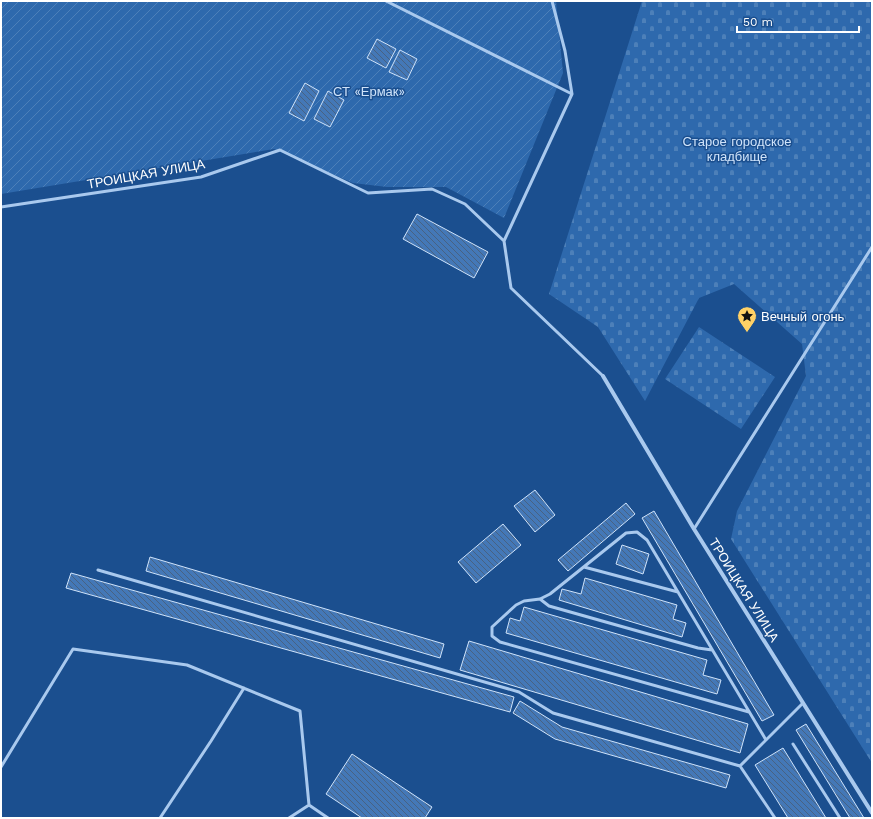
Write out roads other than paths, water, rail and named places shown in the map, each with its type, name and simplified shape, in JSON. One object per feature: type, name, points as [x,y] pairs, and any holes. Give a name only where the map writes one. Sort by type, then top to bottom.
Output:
[{"type":"street","name":"ТРОИЦКАЯ УЛИЦА","points":[[604,376],[694,529],[872,813]]},
{"type":"lane","points":[[386,1],[572,94]]},
{"type":"lane","points":[[552,1],[565,51],[572,94],[504,241],[511,288],[604,376]]},
{"type":"lane","name":"ТРОИЦКАЯ УЛИЦА","points":[[1,208],[201,177],[280,150],[368,194],[432,189],[465,204],[504,241]]},
{"type":"lane","points":[[694,529],[872,247]]},
{"type":"lane","points":[[749,712],[500,642],[492,636],[492,627],[516,605],[524,601],[540,599],[550,594],[626,533],[637,532],[647,540],[766,740]]},
{"type":"lane","points":[[584,567],[678,592]]},
{"type":"lane","points":[[98,570],[519,692],[553,713],[740,766],[774,818]]},
{"type":"lane","points":[[540,599],[549,606],[698,648],[712,650]]},
{"type":"lane","points":[[1,767],[73,649],[187,665],[300,712],[310,805],[328,818]]},
{"type":"lane","points":[[160,818],[244,688]]},
{"type":"lane","points":[[740,766],[803,703]]},
{"type":"lane","points":[[793,744],[840,818]]},
{"type":"lane","points":[[289,818],[310,805]]},
{"type":"place","name":"Вечный огонь","points":[[747,333]]},
{"type":"park label","name":"СТ «Ермак»","points":[[369,91]]},
{"type":"park label","name":"Старое городское кладбище","points":[[737,148]]}]
